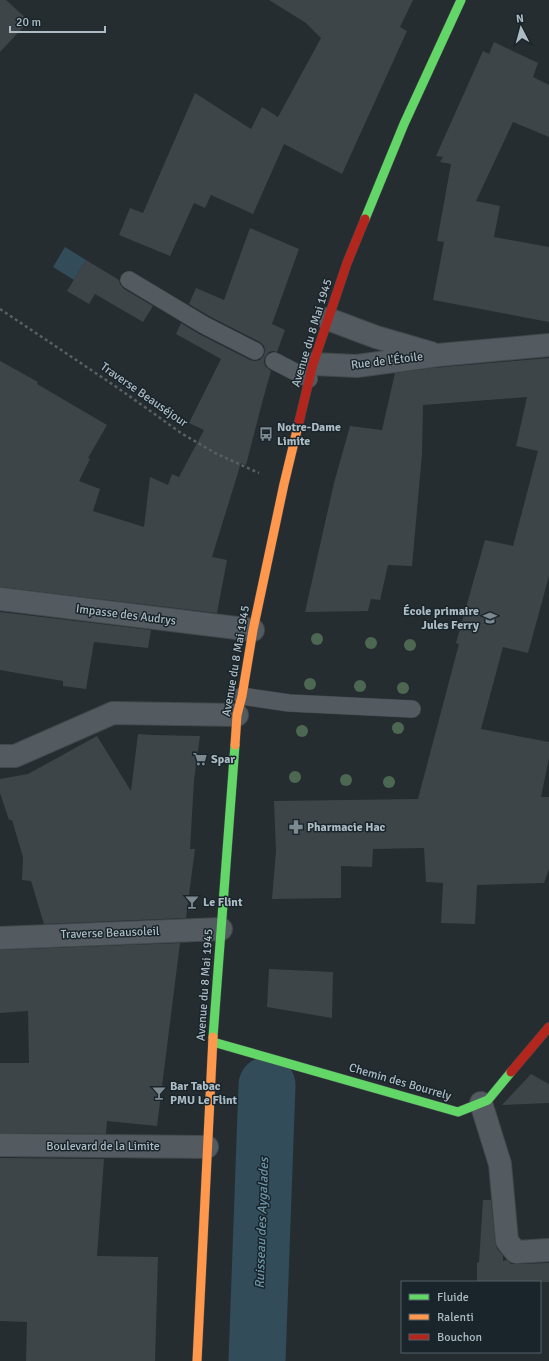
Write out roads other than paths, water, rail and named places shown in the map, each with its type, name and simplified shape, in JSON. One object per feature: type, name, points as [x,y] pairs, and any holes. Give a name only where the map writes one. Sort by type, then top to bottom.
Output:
[{"type":"main road","name":"Avenue du 8 Mai 1945","points":[[197,1361],[212,1042],[239,706],[253,630],[284,484],[311,371],[328,319],[347,263],[401,132],[461,0]]},
{"type":"main road","name":"Chemin des Bourrely","points":[[212,1042],[458,1112],[488,1100],[549,1027]]},
{"type":"street","name":"Rue de l'Étoile","points":[[328,319],[376,337],[438,355]]},
{"type":"street","name":"Rue de l'Étoile","points":[[311,371],[438,355],[549,345]]},
{"type":"street","name":"Impasse des Audrys","points":[[0,600],[253,630]]},
{"type":"street","points":[[0,756],[15,756],[113,713],[239,706]]},
{"type":"street","name":"Traverse Beausoleil","points":[[0,938],[221,929]]},
{"type":"street","points":[[481,1103],[500,1164],[507,1242],[516,1252],[549,1250]]},
{"type":"street","name":"Boulevard de la Limite","points":[[0,1145],[207,1147]]},
{"type":"lane","points":[[129,280],[204,325],[255,351]]},
{"type":"lane","points":[[274,361],[311,371]]},
{"type":"lane","points":[[239,706],[289,703],[412,709]]},
{"type":"water","points":[[65,247],[86,260],[74,280],[53,267]]},
{"type":"waterway","name":"Ruisseau des Aygalades","points":[[257,1361],[267,1085]]},
{"type":"place","name":"Notre-Dame Limite","points":[[266,434]]},
{"type":"place","name":"École primaire Jules Ferry","points":[[490,618]]},
{"type":"place","name":"Spar","points":[[200,759]]},
{"type":"place","name":"Pharmacie Hac","points":[[296,827]]},
{"type":"place","name":"Le Flint","points":[[192,902]]},
{"type":"place","name":"Bar Tabac PMU Le Flint","points":[[159,1093]]}]
